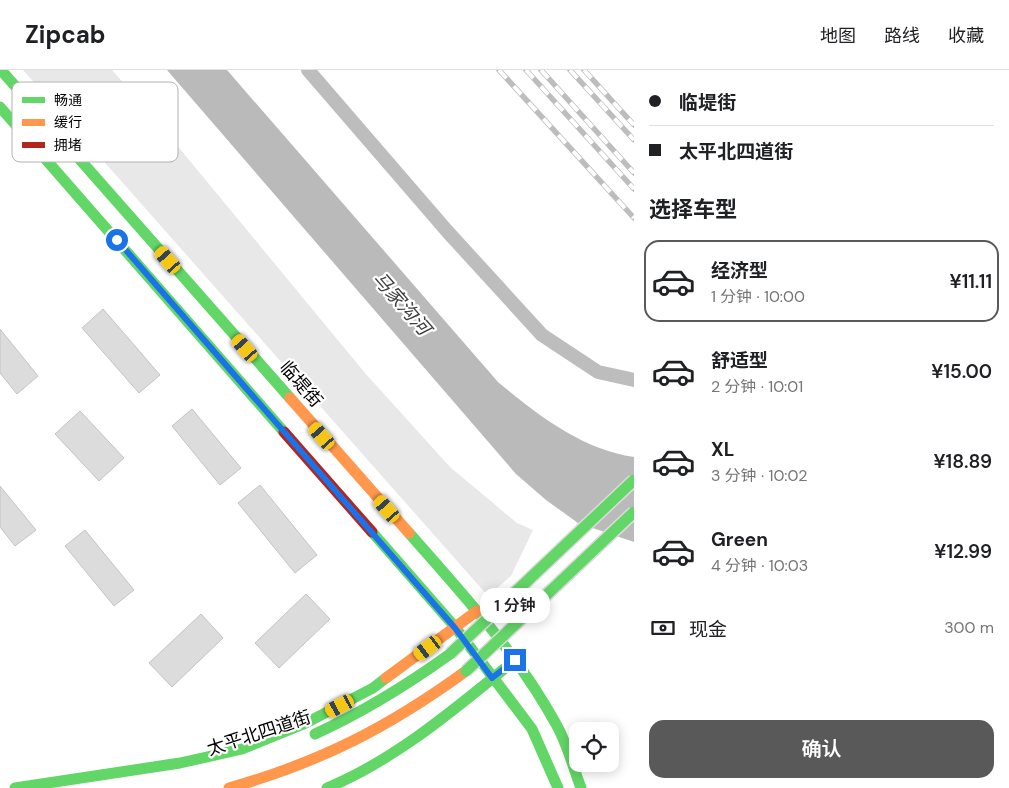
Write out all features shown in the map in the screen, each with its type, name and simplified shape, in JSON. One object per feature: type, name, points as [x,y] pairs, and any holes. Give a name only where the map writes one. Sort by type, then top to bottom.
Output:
[{"type":"street","name":"临堤街","points":[[1,70],[12,83]]},
{"type":"street","points":[[308,70],[448,231],[542,335],[598,372],[634,380]]},
{"type":"street","points":[[0,107],[12,121]]},
{"type":"street","points":[[48,162],[455,628],[532,729],[558,788]]},
{"type":"street","name":"临堤街","points":[[82,162],[477,611],[515,660],[557,725],[581,788]]},
{"type":"street","name":"太平北四道街","points":[[300,740],[352,717],[418,677],[450,654],[634,480]]},
{"type":"street","points":[[229,788],[262,780],[333,753],[393,722],[444,688],[466,671],[634,512]]},
{"type":"street","name":"太平北四道街","points":[[15,788],[180,763],[265,741],[306,723],[373,688],[477,611]]},
{"type":"street","points":[[327,788],[373,764],[407,742],[448,714],[515,660]]},
{"type":"street","name":"太平北四道街","points":[[234,762],[253,757]]},
{"type":"street","name":"太平北四道街","points":[[178,775],[196,771]]},
{"type":"shaded area","points":[[23,70],[112,70],[122,82],[34,82]]},
{"type":"shaded area","points":[[178,147],[365,373],[450,467],[517,523],[533,530],[511,576],[488,596],[104,162],[178,162]]},
{"type":"water","name":"马家沟河","points":[[167,70],[227,70],[498,382],[529,407],[561,429],[596,447],[634,457],[634,542],[578,523],[546,500],[516,474]]},
{"type":"building","points":[[103,309],[160,375],[139,393],[82,328]]},
{"type":"building","points":[[0,329],[38,376],[17,394],[0,373]]},
{"type":"building","points":[[192,409],[241,468],[220,485],[172,426]]},
{"type":"building","points":[[80,411],[124,458],[99,481],[55,434]]},
{"type":"building","points":[[260,485],[317,555],[295,573],[238,503]]},
{"type":"building","points":[[0,486],[36,530],[15,546],[0,527]]},
{"type":"building","points":[[85,530],[134,590],[114,606],[65,546]]},
{"type":"building","points":[[306,594],[330,619],[279,668],[255,643]]},
{"type":"building","points":[[201,614],[223,638],[172,687],[149,663]]},
{"type":"railway","points":[[499,70],[634,218]]},
{"type":"railway","points":[[526,70],[634,189]]},
{"type":"railway","points":[[541,70],[634,173]]},
{"type":"railway","points":[[570,70],[634,140]]},
{"type":"railway","points":[[584,70],[634,125]]},
{"type":"traffic: fast","points":[[1,70],[12,82]]},
{"type":"traffic: fast","points":[[0,107],[12,121]]},
{"type":"traffic: fast","points":[[48,162],[284,432]]},
{"type":"traffic: fast","points":[[82,162],[290,398]]},
{"type":"traffic: fast","points":[[450,654],[634,480]]},
{"type":"traffic: fast","points":[[466,671],[634,512]]},
{"type":"traffic: fast","points":[[372,532],[455,627],[532,729],[558,788]]},
{"type":"traffic: fast","points":[[409,533],[488,624],[541,698],[560,731],[581,788]]},
{"type":"traffic: fast","points":[[315,734],[350,717],[384,697],[450,654]]},
{"type":"traffic: fast","points":[[327,788],[378,762],[426,731],[515,660]]},
{"type":"traffic: fast","points":[[15,788],[180,763],[242,749],[306,723],[373,688],[386,678]]},
{"type":"traffic: slow","points":[[290,398],[409,533]]},
{"type":"traffic: slow","points":[[386,678],[477,611]]},
{"type":"traffic: slow","points":[[229,788],[294,767],[353,741],[409,709],[466,671]]},
{"type":"traffic: jam","points":[[284,432],[372,532]]},
{"type":"route","points":[[117,240],[455,628],[492,678],[515,660]]}]
